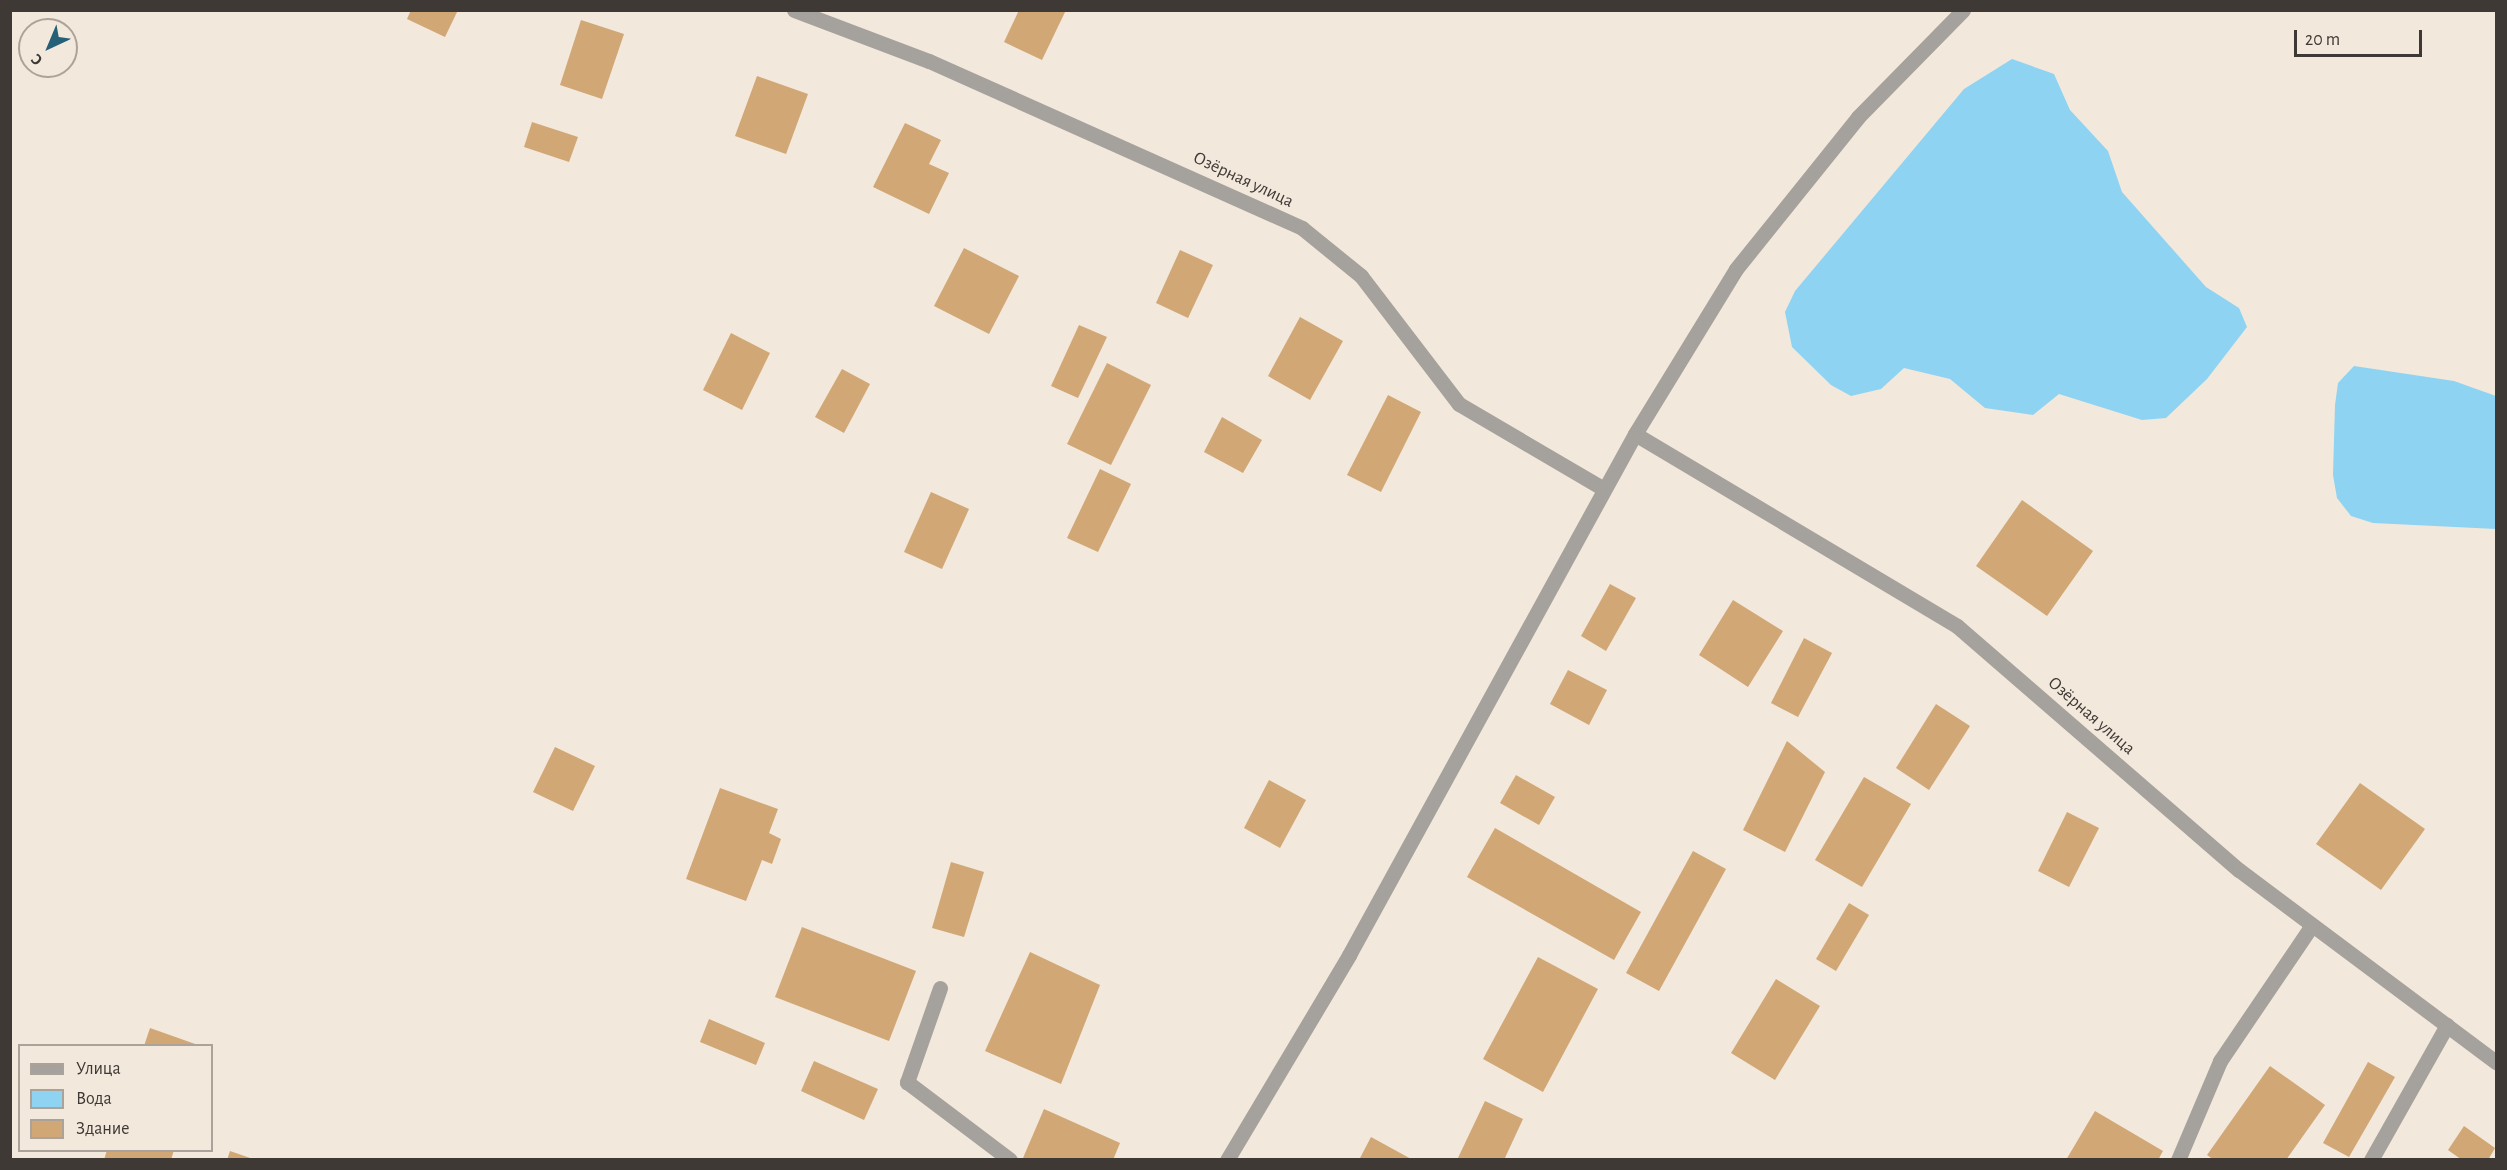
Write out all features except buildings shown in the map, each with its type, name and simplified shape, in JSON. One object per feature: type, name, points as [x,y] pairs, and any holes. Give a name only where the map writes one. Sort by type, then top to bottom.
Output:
[{"type":"street","name":"Озёрная улица","points":[[794,10],[929,61],[1302,228],[1361,276],[1459,404],[1604,489]]},
{"type":"street","points":[[1227,1160],[1349,956],[1635,434],[1736,269],[1858,117],[1963,10]]},
{"type":"street","name":"Озёрная улица","points":[[1635,434],[1957,626],[2239,870],[2496,1062]]},
{"type":"street","points":[[2178,1160],[2220,1061],[2313,925]]},
{"type":"street","points":[[940,988],[907,1082],[1010,1160]]},
{"type":"street","points":[[2371,1160],[2447,1025]]},
{"type":"water","points":[[2012,59],[2054,74],[2070,110],[2108,151],[2122,192],[2206,287],[2239,308],[2247,327],[2207,379],[2166,418],[2142,420],[2059,394],[2033,415],[1985,408],[1950,379],[1904,368],[1881,389],[1851,396],[1831,385],[1792,347],[1785,312],[1795,291],[1964,89]]},
{"type":"water","points":[[2354,366],[2454,381],[2496,396],[2496,529],[2373,523],[2351,516],[2337,498],[2333,475],[2335,405],[2338,383]]}]
